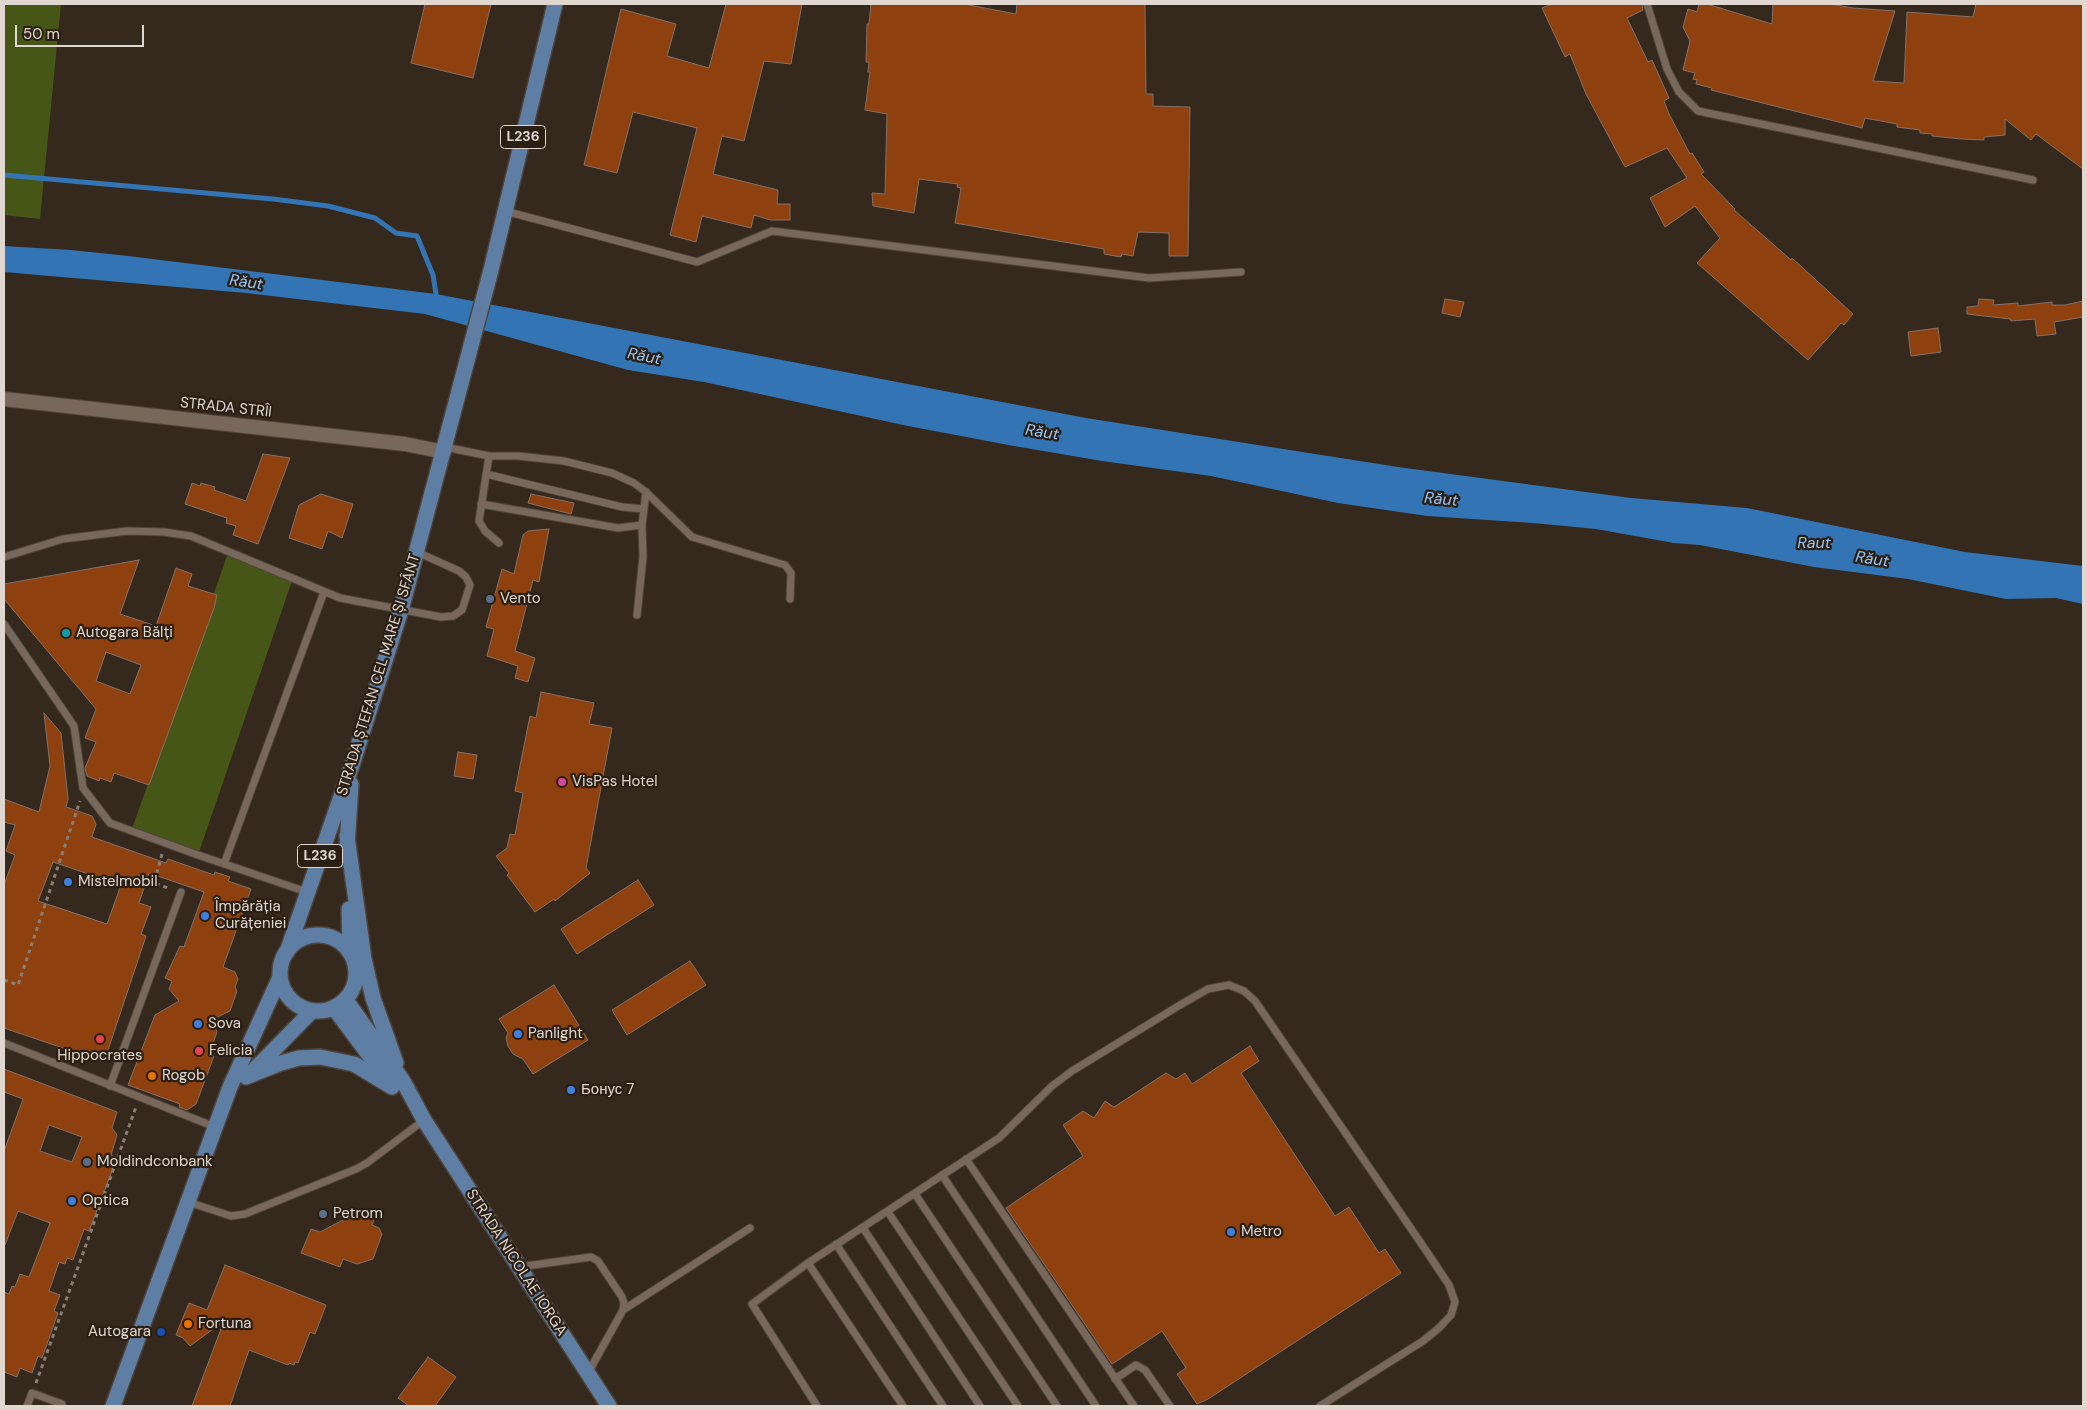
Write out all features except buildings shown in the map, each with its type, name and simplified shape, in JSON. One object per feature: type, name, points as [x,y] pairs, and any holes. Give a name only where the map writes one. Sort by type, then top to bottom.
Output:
[{"type":"main road","name":"L236","points":[[505,211],[555,4]]},
{"type":"main road","name":"STRADA ȘTEFAN CEL MARE ȘI SFÂNT","points":[[287,952],[353,762],[401,610],[459,394],[505,211]]},
{"type":"main road","name":"L236","points":[[340,1004],[353,988],[356,976],[355,964],[350,952],[347,836],[353,762]]},
{"type":"main road","points":[[347,836],[364,959],[397,1084]]},
{"type":"main road","points":[[287,952],[295,943],[306,937],[318,935],[331,938],[350,952]]},
{"type":"main road","name":"L236","points":[[280,977],[281,964],[287,952]]},
{"type":"main road","points":[[280,977],[285,993],[296,1005],[312,1011],[323,1011],[340,1004]]},
{"type":"main road","points":[[113,1406],[230,1087],[280,977]]},
{"type":"main road","name":"STRADA NICOLAE IORGA","points":[[340,1004],[424,1120],[609,1406]]},
{"type":"main road","points":[[246,1077],[312,1011]]},
{"type":"main road","points":[[230,1087],[246,1077],[281,1063],[299,1058],[320,1057],[354,1064],[397,1084]]},
{"type":"street","name":"STRADA STRÎI","points":[[4,399],[444,450]]},
{"type":"lane","points":[[1647,4],[1667,69],[1679,92],[1698,111],[2032,180]]},
{"type":"lane","points":[[505,211],[698,262],[772,231],[1149,278],[1241,272]]},
{"type":"lane","points":[[444,450],[489,456],[518,456],[564,461],[612,473],[634,483],[646,492],[692,537],[785,565],[791,573],[790,599]]},
{"type":"lane","points":[[489,456],[479,521],[485,531],[499,543]]},
{"type":"lane","points":[[486,474],[622,507],[644,509]]},
{"type":"lane","points":[[637,615],[643,557],[642,525],[646,492]]},
{"type":"lane","points":[[481,504],[618,528],[642,525]]},
{"type":"lane","points":[[4,557],[63,540],[127,531],[164,532],[191,536],[340,598],[441,617],[453,616],[462,610],[470,585],[466,577],[459,571],[417,552]]},
{"type":"lane","points":[[224,864],[324,592]]},
{"type":"lane","points":[[4,624],[74,726],[83,788],[110,823],[165,844],[307,892]]},
{"type":"lane","points":[[110,1086],[181,892]]},
{"type":"lane","points":[[817,1406],[752,1304],[836,1244],[888,1212],[999,1138],[1052,1086],[1072,1071],[1208,989],[1229,985],[1244,991],[1255,1001],[1420,1241],[1449,1285],[1455,1302],[1451,1316],[1423,1341],[1320,1406]]},
{"type":"lane","points":[[4,1043],[215,1127]]},
{"type":"lane","points":[[188,1202],[231,1216],[245,1214],[356,1169],[367,1163],[424,1120]]},
{"type":"lane","points":[[966,1159],[1134,1406]]},
{"type":"lane","points":[[942,1175],[1096,1406]]},
{"type":"lane","points":[[915,1194],[1057,1406]]},
{"type":"lane","points":[[888,1212],[1018,1406]]},
{"type":"lane","points":[[623,1310],[750,1228]]},
{"type":"lane","points":[[863,1228],[980,1406]]},
{"type":"lane","points":[[836,1244],[943,1406]]},
{"type":"lane","points":[[519,1267],[591,1257],[598,1261],[622,1297],[624,1303],[623,1310],[588,1374]]},
{"type":"lane","points":[[808,1263],[903,1406]]},
{"type":"lane","points":[[1115,1378],[1136,1365],[1144,1370],[1170,1406]]},
{"type":"lane","points":[[27,1406],[32,1393],[64,1405]]},
{"type":"path","points":[[4,980],[18,985],[83,788]]},
{"type":"path","points":[[165,844],[154,883],[181,892]]},
{"type":"path","points":[[32,1393],[139,1097]]},
{"type":"green space","points":[[4,4],[61,4],[40,219],[4,215]]},
{"type":"green space","points":[[229,550],[293,578],[198,855],[131,832]]},
{"type":"water","name":"Raut","points":[[4,246],[128,256],[436,294],[1086,418],[1398,467],[1631,498],[1747,508],[1965,552],[2083,566],[2083,604],[2056,598],[2006,599],[1908,579],[1814,567],[1700,545],[1674,543],[1596,529],[1427,516],[1338,503],[1211,476],[1102,461],[1014,446],[908,426],[704,382],[628,370],[425,314],[246,293],[4,272]]},
{"type":"waterway","points":[[4,175],[273,199],[328,206],[375,218],[396,233],[417,236],[433,275],[436,294],[435,301]]},
{"type":"place","name":"Vento","points":[[490,599]]},
{"type":"place","name":"Autogara Bălți","points":[[66,633]]},
{"type":"place","name":"VisPas Hotel","points":[[562,782]]},
{"type":"place","name":"Mistelmobil","points":[[68,882]]},
{"type":"place","name":"Împărăția Curățeniei","points":[[205,916]]},
{"type":"place","name":"Sova","points":[[198,1024]]},
{"type":"place","name":"Panlight","points":[[518,1034]]},
{"type":"place","name":"Hippocrates","points":[[100,1039]]},
{"type":"place","name":"Felicia","points":[[199,1051]]},
{"type":"place","name":"Rogob","points":[[152,1076]]},
{"type":"place","name":"Бонус 7","points":[[571,1090]]},
{"type":"place","name":"Moldindconbank","points":[[87,1162]]},
{"type":"place","name":"Optica","points":[[72,1201]]},
{"type":"place","name":"Petrom","points":[[323,1214]]},
{"type":"place","name":"Metro","points":[[1231,1232]]},
{"type":"place","name":"Fortuna","points":[[188,1324]]},
{"type":"place","name":"Autogara","points":[[161,1332]]},
{"type":"water label","name":"Răut","points":[[246,283]]},
{"type":"water label","name":"Răut","points":[[644,357]]},
{"type":"water label","name":"Răut","points":[[1042,433]]},
{"type":"water label","name":"Răut","points":[[1441,500]]},
{"type":"water label","name":"Răut","points":[[1872,560]]}]
